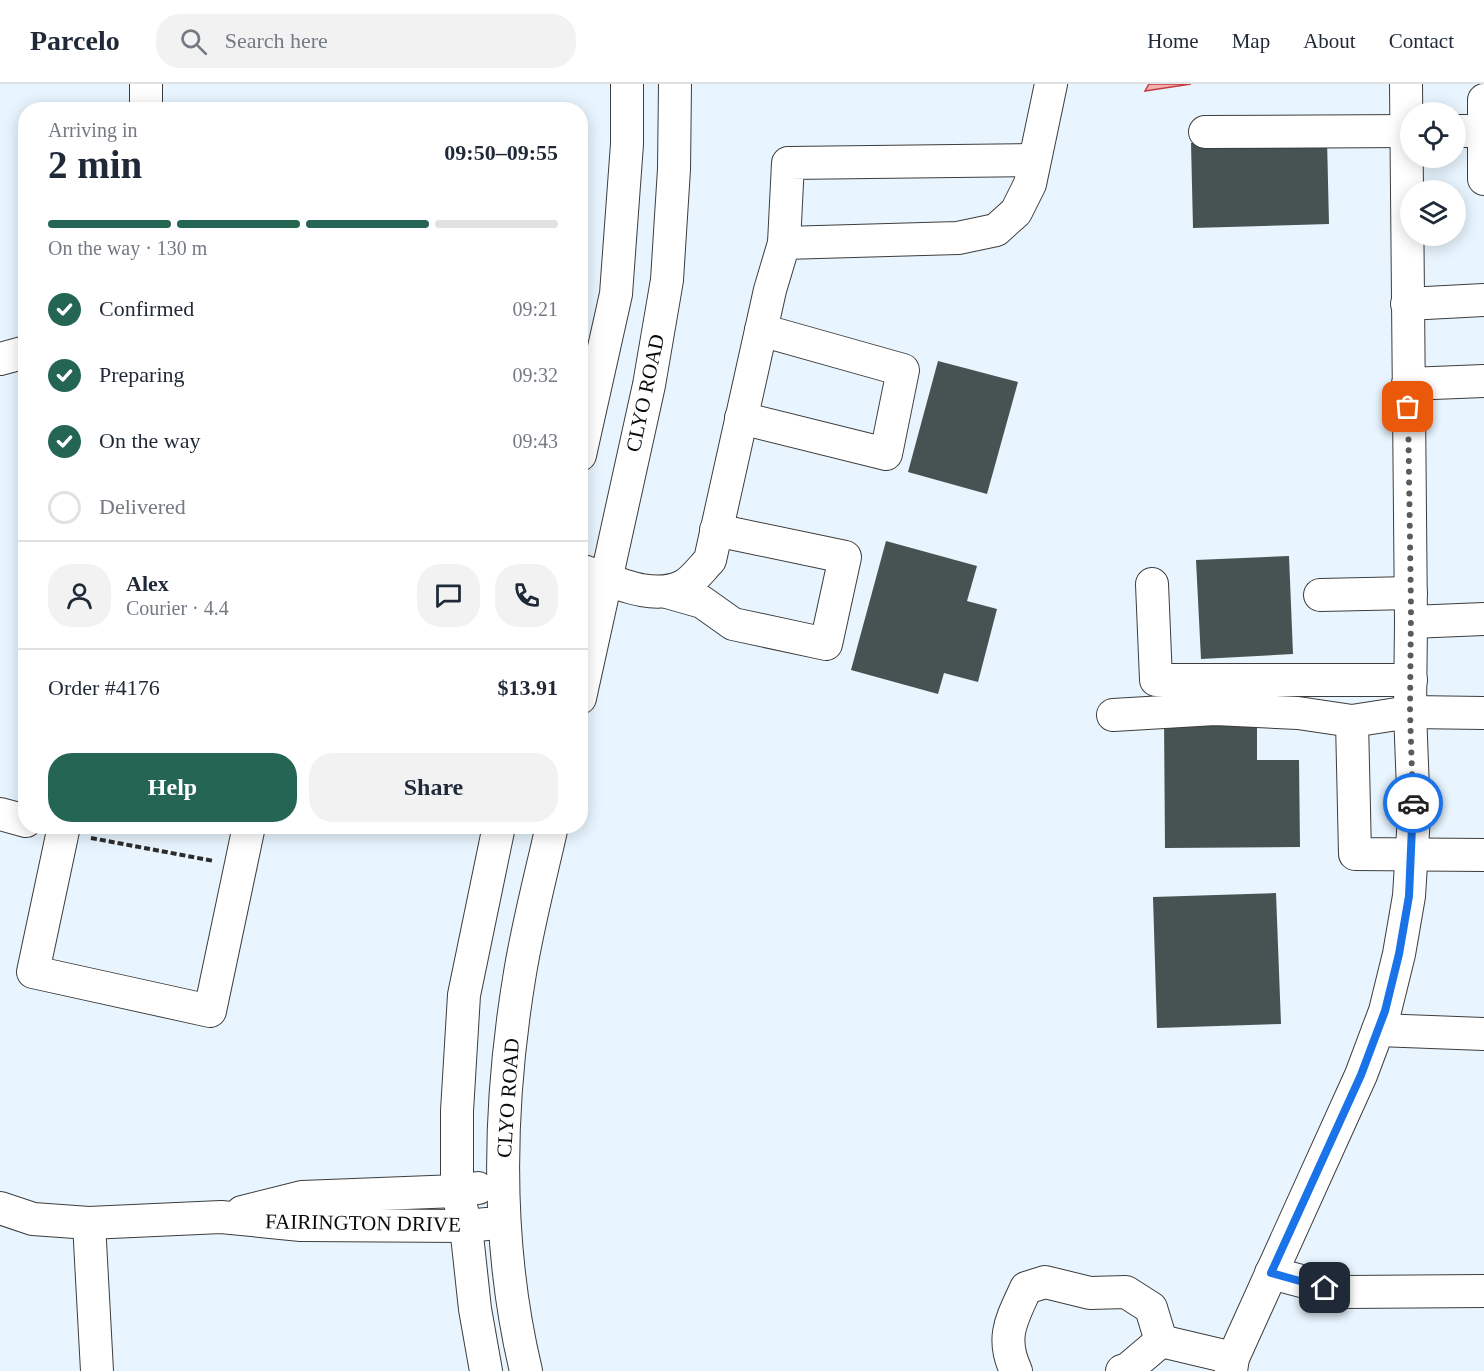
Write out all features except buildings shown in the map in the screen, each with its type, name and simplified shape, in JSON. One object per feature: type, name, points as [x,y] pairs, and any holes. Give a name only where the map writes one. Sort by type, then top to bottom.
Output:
[{"type":"street","points":[[146,84],[146,102]]},
{"type":"street","points":[[588,419],[616,294],[627,144],[627,84]]},
{"type":"street","name":"CLYO ROAD","points":[[588,622],[593,574],[649,385],[667,280],[674,169],[675,84]]},
{"type":"street","points":[[784,243],[958,238],[996,230],[1016,212],[1030,184],[1051,84]]},
{"type":"street","points":[[1406,84],[1407,102]]},
{"type":"street","points":[[1484,100],[1484,179]]},
{"type":"street","points":[[1466,131],[1483,130]]},
{"type":"street","points":[[1205,132],[1400,131]]},
{"type":"street","points":[[667,592],[686,585],[710,560],[770,290],[784,243],[788,163],[1035,160]]},
{"type":"street","points":[[1161,1341],[1232,1364],[1361,1075],[1385,1011],[1399,954],[1409,896],[1414,816],[1410,712],[1408,168]]},
{"type":"street","points":[[1407,304],[1484,300]]},
{"type":"street","points":[[741,418],[886,454],[903,370],[761,330]]},
{"type":"street","points":[[0,359],[18,354]]},
{"type":"street","points":[[1408,384],[1484,381]]},
{"type":"street","points":[[593,574],[634,588],[667,592],[702,602],[733,624],[826,644],[845,557],[716,530]]},
{"type":"street","points":[[1152,584],[1156,680],[1411,680]]},
{"type":"street","points":[[1320,595],[1484,619]]},
{"type":"street","points":[[1113,715],[1215,709],[1298,712],[1352,721],[1410,712],[1484,713]]},
{"type":"street","points":[[1352,721],[1355,854],[1484,855]]},
{"type":"street","points":[[0,814],[18,819]]},
{"type":"street","points":[[56,834],[33,972],[210,1011],[247,834]]},
{"type":"street","points":[[486,1371],[475,1309],[466,1226],[458,1191],[457,1111],[464,995],[497,834]]},
{"type":"street","name":"CLYO ROAD","points":[[526,1371],[511,1298],[502,1185],[505,1084],[520,972],[550,834]]},
{"type":"street","points":[[1378,1030],[1484,1034]]},
{"type":"street","name":"FAIRINGTON DRIVE","points":[[221,1217],[302,1197],[458,1191],[502,1185]]},
{"type":"street","name":"FAIRINGTON DRIVE","points":[[0,1208],[33,1219],[89,1223],[221,1217],[301,1225],[466,1226],[506,1223]]},
{"type":"street","points":[[89,1223],[97,1371]]},
{"type":"street","points":[[1271,1273],[1343,1292],[1484,1292]]},
{"type":"street","points":[[1016,1371],[1011,1360],[1008,1330],[1026,1288],[1045,1282],[1090,1293],[1126,1292],[1151,1308],[1161,1341]]},
{"type":"street","points":[[1122,1371],[1128,1369],[1161,1341]]},
{"type":"path","points":[[85,834],[241,867]]},
{"type":"shaded area","points":[[1149,84],[1191,84],[1145,91]]},
{"type":"way so far","points":[[1408,407],[1411,608],[1410,757],[1413,803]]},
{"type":"route","points":[[1325,1288],[1271,1273],[1361,1075],[1385,1011],[1399,954],[1409,896],[1413,803]]}]
